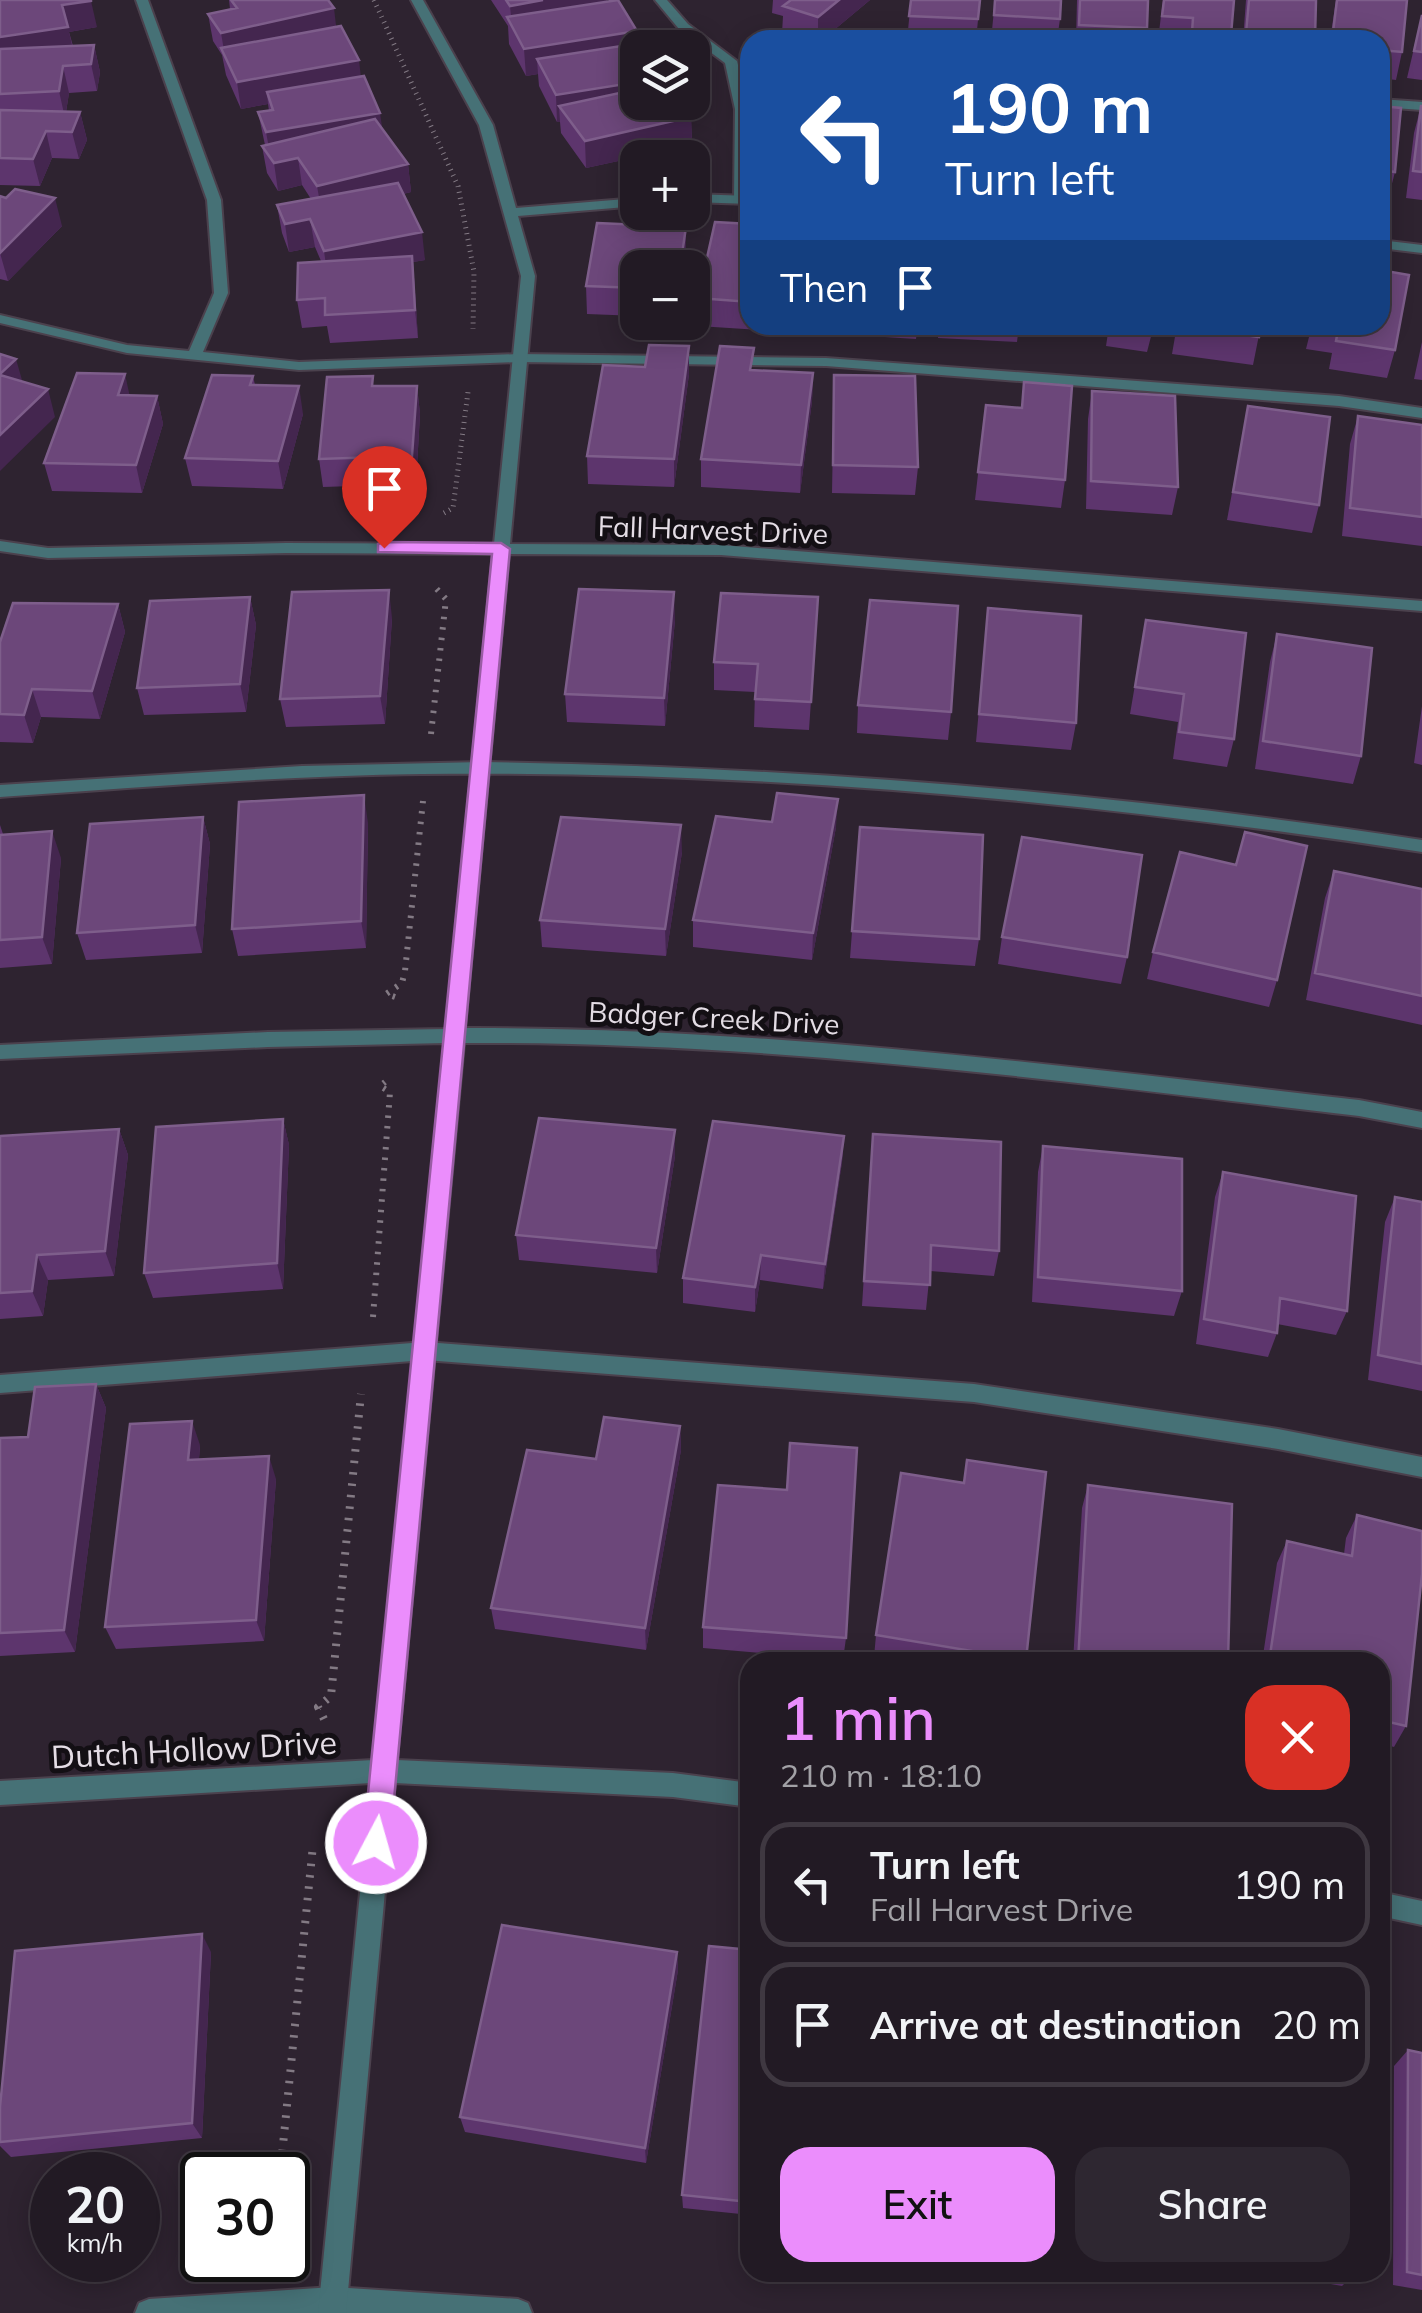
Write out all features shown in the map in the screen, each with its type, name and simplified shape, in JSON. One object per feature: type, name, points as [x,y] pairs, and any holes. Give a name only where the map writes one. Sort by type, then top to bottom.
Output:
[{"type":"street","points":[[142,0],[214,200],[221,293],[194,356]]},
{"type":"street","points":[[332,2307],[528,276],[486,126],[417,0]]},
{"type":"street","points":[[662,0],[668,12],[693,34],[731,60],[740,61]]},
{"type":"street","points":[[731,60],[740,99]]},
{"type":"street","points":[[1390,104],[1422,106]]},
{"type":"street","points":[[710,199],[740,200]]},
{"type":"street","points":[[510,212],[620,203]]},
{"type":"street","points":[[1390,245],[1422,249]]},
{"type":"street","points":[[0,319],[127,349],[299,366],[520,358],[826,362],[1339,401],[1422,414]]},
{"type":"street","name":"Fall Harvest Drive","points":[[0,546],[48,554],[286,548],[721,550],[1422,606]]},
{"type":"street","points":[[0,791],[192,778],[480,768],[834,778],[1260,820],[1422,846]]},
{"type":"street","name":"Badger Creek Drive","points":[[0,1052],[190,1041],[557,1036],[899,1057],[1359,1108],[1422,1120]]},
{"type":"street","points":[[0,1384],[425,1351],[974,1393],[1278,1439],[1422,1466]]},
{"type":"street","name":"Dutch Hollow Drive","points":[[0,1794],[384,1772],[672,1785],[740,1794]]},
{"type":"street","points":[[1390,1906],[1422,1913]]},
{"type":"street","points":[[149,2313],[332,2307],[518,2313]]},
{"type":"path","points":[[374,0],[458,186],[474,272],[472,360],[453,508],[440,516],[453,523]]},
{"type":"path","points":[[324,1719],[318,1707],[331,1696],[365,1356],[375,1304],[378,1215],[390,1092],[380,1086],[385,1082]]},
{"type":"path","points":[[282,2152],[313,1845]]},
{"type":"building","points":[[0,0],[91,1],[62,5],[68,27],[0,37]]},
{"type":"building","points":[[231,0],[328,0],[334,8],[221,33],[208,14],[237,8]]},
{"type":"building","points":[[506,0],[543,0],[510,6]]},
{"type":"building","points":[[618,0],[636,30],[524,49],[507,17]]},
{"type":"building","points":[[791,0],[839,0],[818,17],[783,6]]},
{"type":"building","points":[[911,0],[980,0],[978,19],[909,16]]},
{"type":"building","points":[[995,0],[1061,0],[1060,19],[994,15]]},
{"type":"building","points":[[1080,0],[1148,0],[1147,28],[1079,25]]},
{"type":"building","points":[[1164,0],[1234,0],[1231,30],[1192,30],[1193,18],[1162,16]]},
{"type":"building","points":[[1249,0],[1316,0],[1315,30],[1246,30]]},
{"type":"building","points":[[1337,0],[1407,0],[1402,52],[1390,51],[1390,30],[1333,30]]},
{"type":"building","points":[[1422,15],[1422,52],[1414,51]]},
{"type":"building","points":[[341,26],[359,60],[237,82],[221,48]]},
{"type":"building","points":[[94,45],[91,64],[63,66],[59,91],[0,94],[0,49]]},
{"type":"building","points":[[620,46],[620,85],[556,95],[537,59]]},
{"type":"building","points":[[364,76],[380,113],[266,132],[258,112],[273,110],[267,92]]},
{"type":"building","points":[[620,93],[620,120],[678,120],[585,141],[559,106]]},
{"type":"building","points":[[1422,106],[1422,172],[1413,171]]},
{"type":"building","points":[[1390,107],[1401,108],[1395,172],[1390,171]]},
{"type":"building","points":[[0,110],[80,112],[72,132],[46,131],[33,159],[0,158]]},
{"type":"building","points":[[375,119],[408,164],[317,186],[298,158],[274,163],[262,146]]},
{"type":"building","points":[[398,183],[422,232],[324,251],[310,219],[285,224],[277,205]]},
{"type":"building","points":[[15,189],[55,198],[0,253],[0,196],[6,198]]},
{"type":"building","points":[[715,222],[740,223],[740,301],[710,299],[709,250]]},
{"type":"building","points":[[597,223],[620,224],[620,230],[686,230],[683,250],[620,250],[620,287],[586,286]]},
{"type":"building","points":[[412,256],[415,310],[325,315],[325,298],[297,300],[298,263]]},
{"type":"building","points":[[1390,272],[1409,275],[1395,350],[1336,341],[1337,335],[1390,335]]},
{"type":"building","points":[[649,345],[689,346],[674,459],[587,456],[603,365],[645,367]]},
{"type":"building","points":[[720,346],[754,348],[750,370],[813,373],[801,465],[701,459]]},
{"type":"building","points":[[0,354],[16,359],[0,374]]},
{"type":"building","points":[[77,373],[125,374],[118,395],[157,396],[136,465],[44,463]]},
{"type":"building","points":[[0,375],[48,389],[0,435]]},
{"type":"building","points":[[212,375],[253,376],[250,385],[299,386],[278,461],[185,458]]},
{"type":"building","points":[[834,375],[915,376],[918,467],[833,465]]},
{"type":"building","points":[[373,376],[372,386],[417,386],[412,456],[319,459],[327,377]]},
{"type":"building","points":[[1024,382],[1072,386],[1065,480],[978,472],[986,405],[1022,408]]},
{"type":"building","points":[[1092,391],[1175,396],[1178,487],[1091,481]]},
{"type":"building","points":[[1248,406],[1330,417],[1319,505],[1233,492]]},
{"type":"building","points":[[1358,416],[1422,425],[1422,517],[1350,508]]},
{"type":"building","points":[[579,589],[674,592],[664,698],[565,694]]},
{"type":"building","points":[[389,590],[380,696],[280,699],[292,592]]},
{"type":"building","points":[[721,593],[818,597],[811,702],[755,699],[758,664],[714,662]]},
{"type":"building","points":[[250,597],[240,684],[137,688],[150,601]]},
{"type":"building","points":[[870,600],[958,606],[951,712],[858,705]]},
{"type":"building","points":[[13,603],[118,604],[92,691],[32,689],[24,715],[0,714],[0,642]]},
{"type":"building","points":[[988,608],[1081,616],[1076,723],[979,714]]},
{"type":"building","points":[[1146,620],[1246,633],[1234,739],[1179,732],[1184,694],[1135,687]]},
{"type":"building","points":[[1277,634],[1372,648],[1361,756],[1263,741]]},
{"type":"building","points":[[777,793],[838,799],[813,933],[693,920],[716,816],[772,822]]},
{"type":"building","points":[[364,795],[361,921],[232,929],[239,802]]},
{"type":"building","points":[[203,817],[195,925],[77,933],[90,824]]},
{"type":"building","points":[[561,817],[681,825],[665,929],[540,920]]},
{"type":"building","points":[[860,827],[983,835],[979,939],[852,931]]},
{"type":"building","points":[[52,831],[42,937],[0,940],[0,835]]},
{"type":"building","points":[[1245,832],[1307,846],[1277,980],[1153,952],[1180,852],[1236,865]]},
{"type":"building","points":[[1022,837],[1142,855],[1127,957],[1002,937]]},
{"type":"building","points":[[1334,871],[1422,889],[1422,996],[1315,973]]},
{"type":"building","points":[[539,1118],[675,1130],[656,1248],[516,1235]]},
{"type":"building","points":[[283,1119],[277,1263],[144,1273],[156,1127]]},
{"type":"building","points":[[713,1121],[844,1136],[825,1264],[761,1255],[755,1287],[683,1278]]},
{"type":"building","points":[[119,1129],[105,1251],[37,1255],[32,1291],[0,1293],[0,1136]]},
{"type":"building","points":[[873,1134],[1001,1142],[999,1251],[931,1245],[930,1285],[864,1281]]},
{"type":"building","points":[[1043,1146],[1182,1159],[1182,1291],[1038,1277]]},
{"type":"building","points":[[1223,1172],[1356,1196],[1347,1311],[1280,1298],[1277,1333],[1204,1319]]},
{"type":"building","points":[[1395,1197],[1422,1202],[1422,1364],[1378,1355]]},
{"type":"building","points":[[96,1384],[64,1630],[0,1633],[0,1438],[28,1437],[35,1387]]},
{"type":"building","points":[[604,1417],[680,1426],[645,1628],[491,1608],[527,1450],[596,1459]]},
{"type":"building","points":[[192,1421],[188,1460],[269,1456],[256,1620],[105,1627],[130,1424]]},
{"type":"building","points":[[790,1443],[857,1448],[846,1638],[703,1627],[718,1485],[787,1490]]},
{"type":"building","points":[[967,1460],[1046,1472],[1027,1652],[978,1652],[876,1635],[901,1473],[964,1483]]},
{"type":"building","points":[[1088,1485],[1232,1504],[1228,1652],[1079,1652]]},
{"type":"building","points":[[1357,1515],[1422,1531],[1422,1574],[1406,1726],[1390,1722],[1390,1652],[1270,1652],[1287,1541],[1352,1556]]},
{"type":"building","points":[[502,1925],[677,1952],[645,2148],[460,2117]]},
{"type":"building","points":[[202,1934],[192,2123],[0,2142],[15,1951]]},
{"type":"building","points":[[709,1946],[740,1949],[740,2201],[682,2195]]},
{"type":"building","points":[[1408,2050],[1422,2053],[1422,2275],[1407,2272]]},
{"type":"route","points":[[376,1843],[501,549],[384,548]]}]
